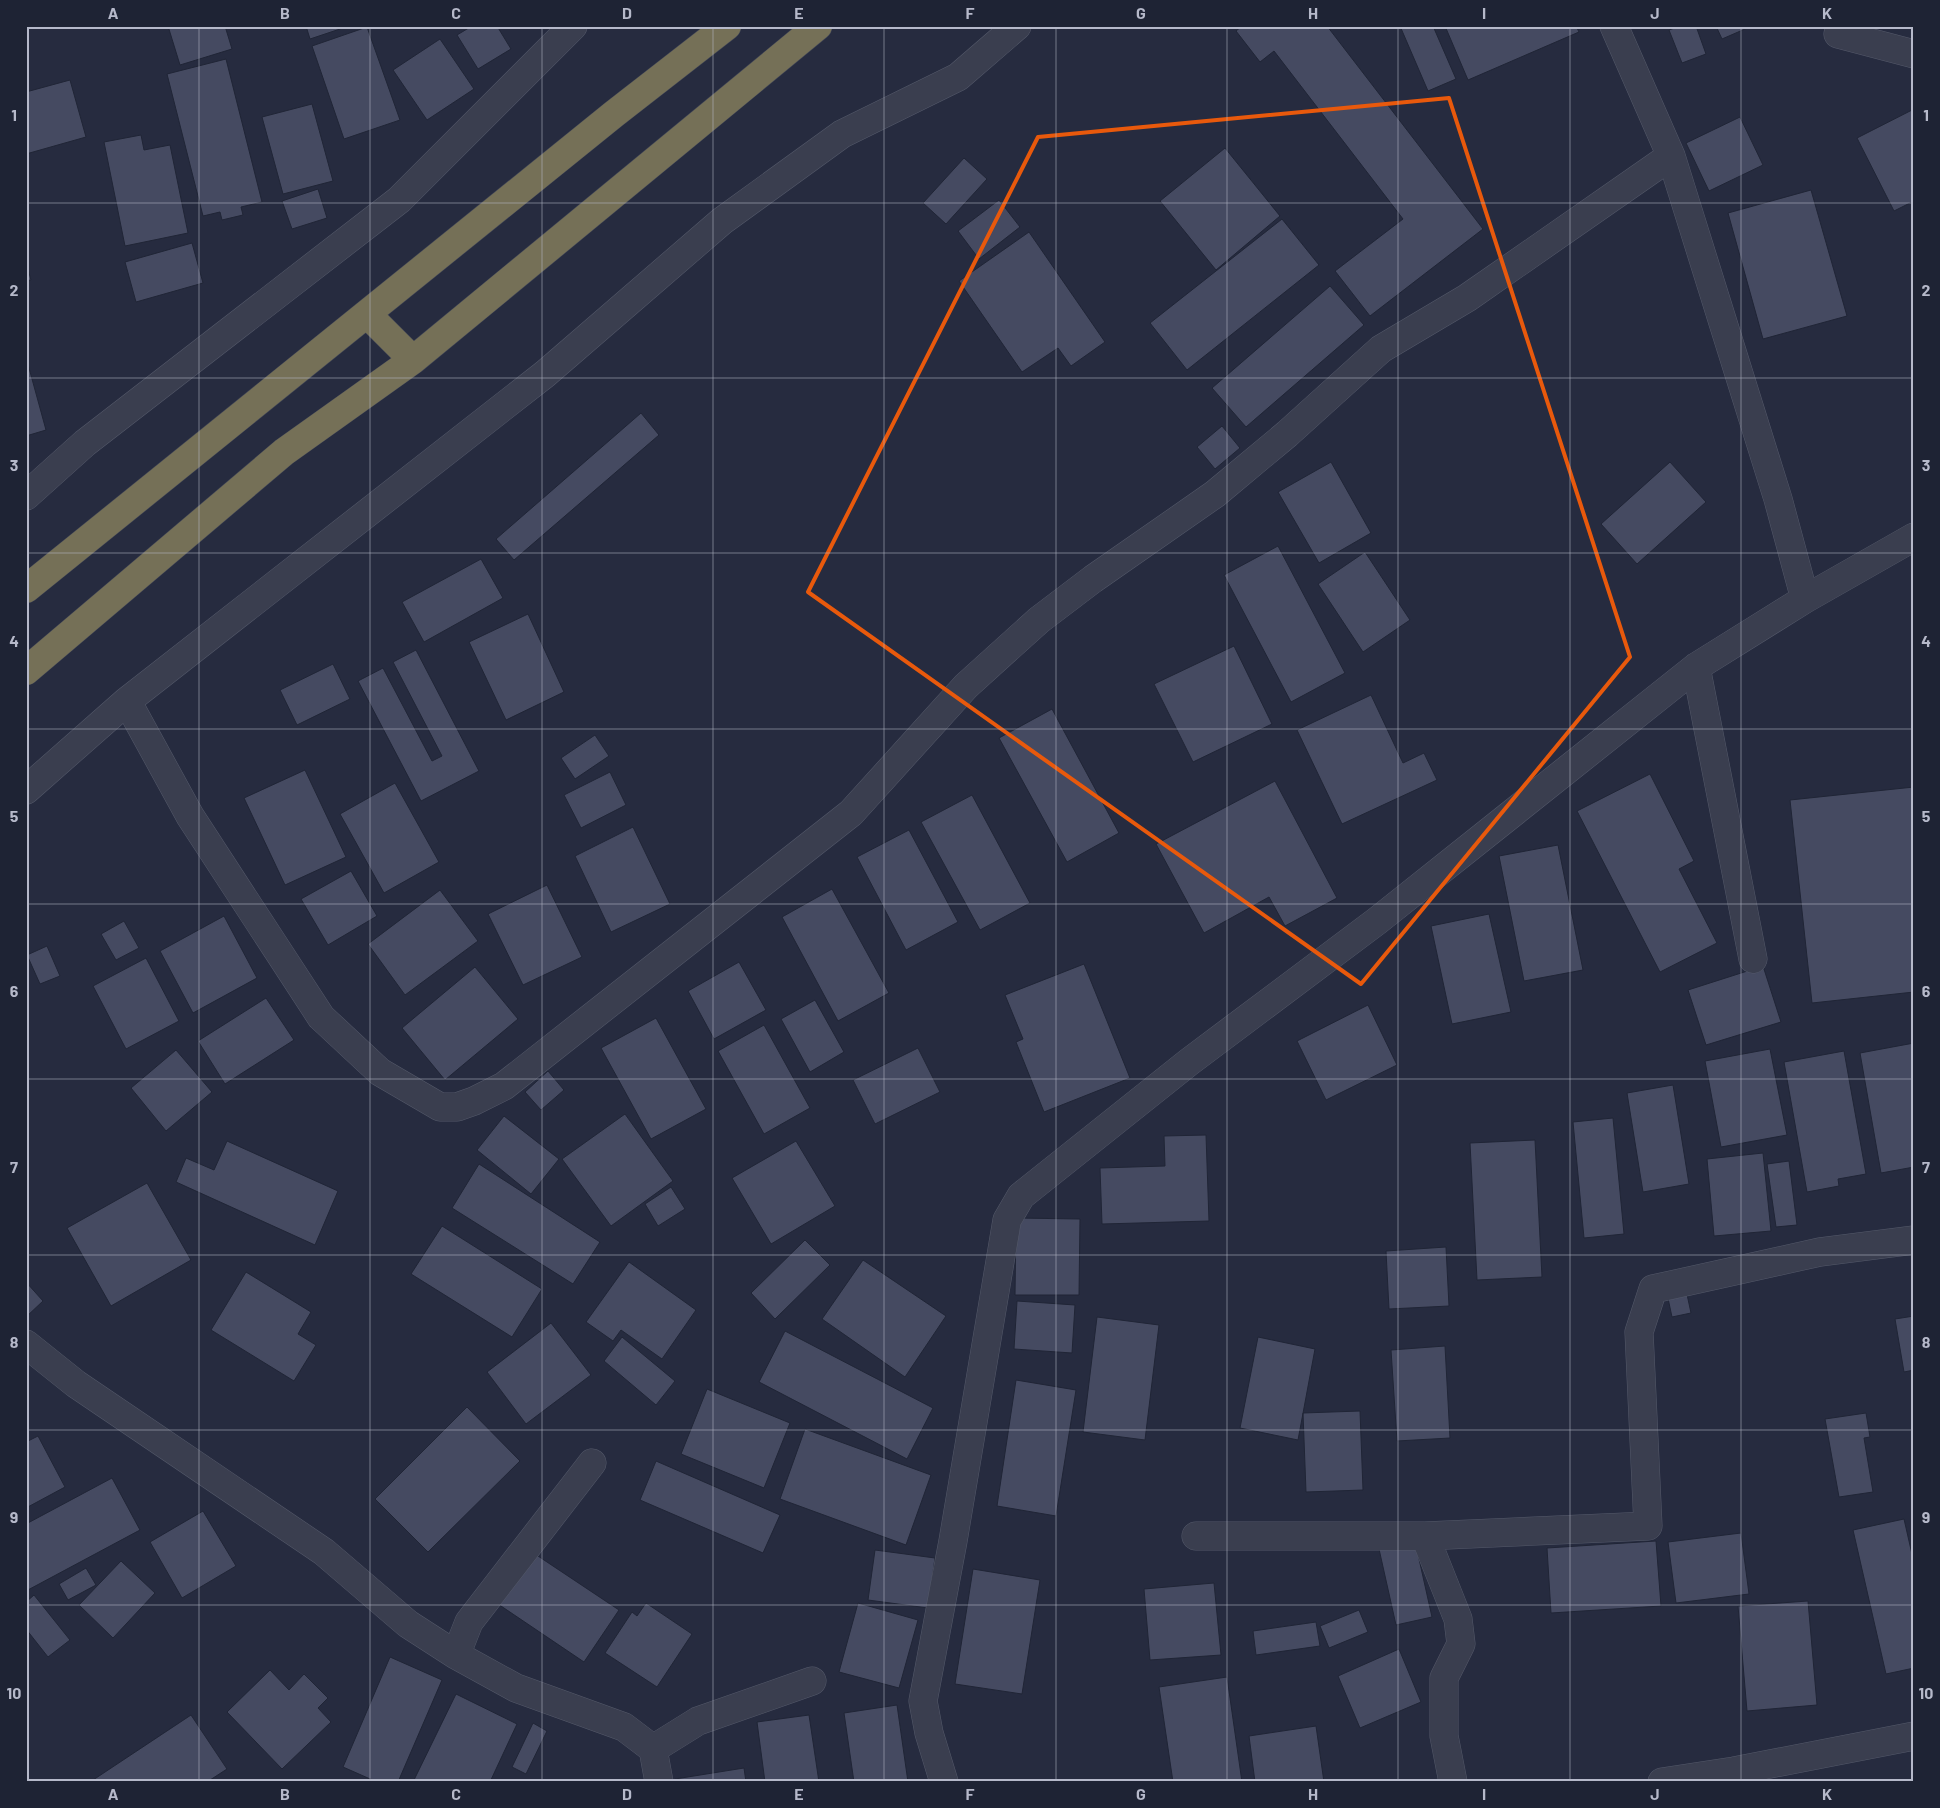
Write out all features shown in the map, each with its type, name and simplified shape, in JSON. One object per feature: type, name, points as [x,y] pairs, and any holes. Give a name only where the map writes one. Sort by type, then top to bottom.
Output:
[{"type":"highway","points":[[26,589],[614,114],[726,26]]},
{"type":"highway","points":[[26,671],[284,452],[413,360],[818,26]]},
{"type":"highway","points":[[368,314],[413,360]]},
{"type":"street","points":[[26,496],[85,443],[399,200],[573,26]]},
{"type":"street","points":[[26,790],[127,701],[545,374],[722,221],[842,134],[958,77],[1017,26]]},
{"type":"street","points":[[1614,26],[1671,156],[1778,499],[1805,599]]},
{"type":"street","points":[[1838,34],[1914,54]]},
{"type":"street","points":[[127,701],[190,816],[321,1017],[380,1072],[440,1107],[457,1107],[474,1101],[504,1086],[852,812],[966,686],[1039,620],[1093,579],[1215,494],[1287,434],[1381,349],[1468,298],[1671,156]]},
{"type":"street","points":[[944,1782],[929,1733],[922,1701],[953,1541],[1007,1220],[1021,1196],[1197,1056],[1377,921],[1696,667],[1805,599],[1914,537]]},
{"type":"street","points":[[1696,667],[1753,959]]},
{"type":"street","points":[[1196,1536],[1426,1536],[1648,1526],[1639,1332],[1653,1289],[1820,1252],[1914,1240]]},
{"type":"street","points":[[26,1344],[76,1384],[324,1552],[408,1624],[456,1655],[516,1688],[624,1727],[653,1749],[659,1782]]},
{"type":"street","points":[[456,1655],[468,1622],[592,1463]]},
{"type":"street","points":[[1426,1536],[1458,1619],[1461,1644],[1444,1678],[1444,1736],[1453,1782]]},
{"type":"street","points":[[653,1749],[698,1721],[812,1681]]},
{"type":"street","points":[[1662,1782],[1734,1776],[1914,1736]]},
{"type":"highlighted area","points":[[1449,98],[1630,657],[1361,984],[808,592],[1038,137]]},
{"type":"building","points":[[168,26],[225,26],[232,49],[180,65]]},
{"type":"building","points":[[306,26],[349,26],[310,39]]},
{"type":"building","points":[[472,26],[497,26],[511,49],[478,69],[457,35]]},
{"type":"building","points":[[1242,26],[1327,26],[1483,229],[1370,316],[1335,271],[1403,219],[1274,51],[1260,62],[1236,31]]},
{"type":"building","points":[[1400,26],[1433,26],[1456,79],[1428,91]]},
{"type":"building","points":[[1445,26],[1576,26],[1579,32],[1468,80]]},
{"type":"building","points":[[1680,26],[1696,26],[1706,54],[1682,63],[1669,30]]},
{"type":"building","points":[[1716,26],[1752,26],[1722,39]]},
{"type":"building","points":[[367,27],[400,120],[344,139],[312,46]]},
{"type":"building","points":[[440,39],[474,89],[427,120],[393,70]]},
{"type":"building","points":[[226,59],[262,202],[241,207],[243,215],[222,220],[220,212],[203,216],[167,74]]},
{"type":"building","points":[[70,80],[86,137],[26,154],[26,92]]},
{"type":"building","points":[[312,104],[333,181],[283,194],[262,117]]},
{"type":"building","points":[[1914,109],[1914,201],[1894,211],[1857,138]]},
{"type":"building","points":[[1740,117],[1763,165],[1709,191],[1686,143]]},
{"type":"building","points":[[141,135],[144,150],[170,145],[188,233],[125,246],[104,142]]},
{"type":"building","points":[[1225,148],[1280,216],[1216,270],[1160,201]]},
{"type":"building","points":[[964,158],[987,179],[946,224],[923,203]]},
{"type":"building","points":[[318,189],[327,218],[292,229],[282,201]]},
{"type":"building","points":[[1811,190],[1847,316],[1763,339],[1728,213]]},
{"type":"building","points":[[999,200],[1020,227],[979,259],[958,231]]},
{"type":"building","points":[[1282,219],[1319,265],[1187,370],[1150,323]]},
{"type":"building","points":[[1029,232],[1105,342],[1071,366],[1058,348],[1022,372],[959,281]]},
{"type":"building","points":[[192,243],[203,283],[136,302],[125,262]]},
{"type":"building","points":[[26,262],[31,280],[26,281]]},
{"type":"building","points":[[1330,286],[1364,325],[1246,427],[1212,388]]},
{"type":"building","points":[[26,357],[46,430],[26,436]]},
{"type":"building","points":[[641,413],[659,435],[514,560],[496,539]]},
{"type":"building","points":[[1222,426],[1240,448],[1215,469],[1197,447]]},
{"type":"building","points":[[1331,462],[1371,533],[1319,563],[1278,492]]},
{"type":"building","points":[[1670,462],[1706,502],[1637,564],[1601,524]]},
{"type":"building","points":[[1278,546],[1345,673],[1291,702],[1224,575]]},
{"type":"building","points":[[1365,552],[1410,620],[1363,652],[1318,584]]},
{"type":"building","points":[[481,559],[503,598],[424,642],[402,602]]},
{"type":"building","points":[[528,614],[564,692],[506,720],[469,642]]},
{"type":"building","points":[[1234,646],[1272,724],[1193,762],[1154,684]]},
{"type":"building","points":[[416,650],[479,771],[421,801],[358,681],[383,668],[432,761],[442,756],[393,662]]},
{"type":"building","points":[[333,664],[350,699],[297,725],[280,690]]},
{"type":"building","points":[[1371,695],[1403,763],[1424,753],[1437,780],[1342,824],[1297,730]]},
{"type":"building","points":[[1052,709],[1119,833],[1067,862],[999,738]]},
{"type":"building","points":[[595,735],[609,756],[575,779],[561,758]]},
{"type":"building","points":[[305,770],[346,857],[285,885],[244,798]]},
{"type":"building","points":[[610,772],[626,805],[581,828],[564,795]]},
{"type":"building","points":[[1650,774],[1694,861],[1679,869],[1717,943],[1660,972],[1577,811]]},
{"type":"building","points":[[1275,781],[1337,898],[1285,926],[1269,897],[1204,933],[1156,844]]},
{"type":"building","points":[[395,783],[439,862],[384,893],[340,814]]},
{"type":"building","points":[[1914,787],[1914,992],[1812,1003],[1790,800]]},
{"type":"building","points":[[972,795],[1030,903],[980,930],[921,822]]},
{"type":"building","points":[[633,827],[670,904],[611,932],[575,856]]},
{"type":"building","points":[[909,830],[958,922],[906,950],[857,857]]},
{"type":"building","points":[[1558,845],[1583,970],[1524,981],[1499,856]]},
{"type":"building","points":[[351,871],[377,916],[328,945],[301,899]]},
{"type":"building","points":[[547,885],[582,957],[523,985],[488,914]]},
{"type":"building","points":[[832,889],[889,993],[838,1021],[782,917]]},
{"type":"building","points":[[440,890],[478,941],[405,995],[368,944]]},
{"type":"building","points":[[1489,914],[1511,1012],[1452,1024],[1431,926]]},
{"type":"building","points":[[224,916],[257,978],[193,1013],[160,951]]},
{"type":"building","points":[[124,921],[139,948],[116,960],[101,934]]},
{"type":"building","points":[[47,946],[60,976],[40,984],[27,955]]},
{"type":"building","points":[[146,958],[179,1021],[126,1049],[93,986]]},
{"type":"building","points":[[739,962],[766,1010],[714,1039],[688,991]]},
{"type":"building","points":[[1084,964],[1130,1078],[1044,1112],[1016,1042],[1023,1039],[1005,995]]},
{"type":"building","points":[[1763,966],[1781,1022],[1706,1045],[1688,990]]},
{"type":"building","points":[[475,967],[518,1019],[445,1080],[402,1028]]},
{"type":"building","points":[[266,998],[294,1040],[225,1084],[198,1041]]},
{"type":"building","points":[[815,1000],[844,1052],[810,1072],[781,1019]]},
{"type":"building","points":[[1368,1005],[1397,1065],[1326,1100],[1297,1041]]},
{"type":"building","points":[[656,1018],[706,1109],[651,1139],[601,1048]]},
{"type":"building","points":[[764,1025],[810,1108],[764,1134],[718,1051]]},
{"type":"building","points":[[1914,1043],[1914,1167],[1881,1173],[1860,1053]]},
{"type":"building","points":[[918,1048],[940,1092],[875,1124],[853,1080]]},
{"type":"building","points":[[1770,1049],[1787,1135],[1721,1147],[1705,1061]]},
{"type":"building","points":[[176,1050],[212,1092],[166,1131],[131,1088]]},
{"type":"building","points":[[1844,1051],[1866,1174],[1838,1179],[1839,1186],[1807,1192],[1784,1062]]},
{"type":"building","points":[[548,1071],[564,1090],[541,1110],[525,1092]]},
{"type":"building","points":[[1673,1085],[1689,1184],[1643,1192],[1627,1093]]},
{"type":"building","points":[[625,1114],[673,1181],[611,1226],[562,1159]]},
{"type":"building","points":[[504,1116],[559,1159],[531,1194],[477,1150]]},
{"type":"building","points":[[1613,1118],[1624,1234],[1584,1238],[1573,1122]]},
{"type":"building","points":[[1206,1135],[1209,1221],[1102,1224],[1100,1168],[1165,1166],[1164,1136]]},
{"type":"building","points":[[1535,1140],[1542,1277],[1477,1280],[1470,1143]]},
{"type":"building","points":[[227,1141],[338,1191],[315,1245],[176,1182],[186,1158],[214,1170]]},
{"type":"building","points":[[796,1141],[835,1206],[771,1244],[732,1178]]},
{"type":"building","points":[[1763,1153],[1771,1231],[1714,1236],[1707,1159]]},
{"type":"building","points":[[1789,1161],[1797,1225],[1776,1227],[1767,1164]]},
{"type":"building","points":[[479,1164],[600,1242],[573,1284],[452,1208]]},
{"type":"building","points":[[147,1183],[191,1260],[111,1306],[67,1228]]},
{"type":"building","points":[[671,1187],[685,1209],[658,1226],[645,1204]]},
{"type":"building","points":[[1016,1218],[1080,1219],[1079,1295],[1015,1295]]},
{"type":"building","points":[[442,1226],[542,1289],[512,1337],[411,1274]]},
{"type":"building","points":[[805,1240],[830,1265],[775,1319],[751,1293]]},
{"type":"building","points":[[1446,1247],[1449,1306],[1389,1309],[1386,1251]]},
{"type":"building","points":[[863,1260],[946,1316],[905,1377],[822,1319]]},
{"type":"building","points":[[629,1262],[696,1310],[662,1359],[621,1330],[613,1341],[586,1322]]},
{"type":"building","points":[[246,1272],[311,1312],[298,1334],[316,1345],[294,1381],[211,1330]]},
{"type":"building","points":[[26,1282],[43,1301],[26,1317]]},
{"type":"building","points":[[1685,1285],[1691,1313],[1672,1317],[1666,1289]]},
{"type":"building","points":[[1017,1301],[1075,1305],[1072,1353],[1014,1349]]},
{"type":"building","points":[[1914,1316],[1914,1370],[1904,1372],[1895,1319]]},
{"type":"building","points":[[1097,1317],[1159,1325],[1145,1440],[1083,1432]]},
{"type":"building","points":[[551,1323],[591,1375],[526,1424],[487,1372]]},
{"type":"building","points":[[785,1331],[933,1408],[907,1459],[759,1382]]},
{"type":"building","points":[[622,1337],[675,1381],[656,1405],[604,1361]]},
{"type":"building","points":[[1258,1337],[1315,1349],[1298,1440],[1240,1428]]},
{"type":"building","points":[[1445,1346],[1450,1438],[1397,1441],[1391,1350]]},
{"type":"building","points":[[1016,1380],[1076,1390],[1056,1516],[997,1506]]},
{"type":"building","points":[[707,1389],[790,1423],[764,1488],[681,1454]]},
{"type":"building","points":[[467,1407],[520,1461],[428,1552],[375,1499]]},
{"type":"building","points":[[1360,1411],[1363,1490],[1306,1492],[1303,1413]]},
{"type":"building","points":[[1866,1413],[1870,1437],[1864,1438],[1873,1492],[1839,1497],[1825,1419]]},
{"type":"building","points":[[805,1429],[931,1475],[906,1545],[780,1499]]},
{"type":"building","points":[[38,1436],[65,1487],[26,1508],[26,1442]]},
{"type":"building","points":[[656,1461],[780,1515],[763,1553],[640,1500]]},
{"type":"building","points":[[112,1478],[140,1530],[26,1591],[26,1524]]},
{"type":"building","points":[[203,1511],[236,1566],[182,1598],[150,1542]]},
{"type":"building","points":[[1904,1519],[1914,1563],[1914,1668],[1886,1674],[1853,1530]]},
{"type":"building","points":[[1741,1533],[1749,1594],[1676,1603],[1668,1542]]},
{"type":"building","points":[[1415,1541],[1432,1617],[1396,1625],[1379,1549]]},
{"type":"building","points":[[1656,1541],[1661,1606],[1551,1613],[1547,1548]]},
{"type":"building","points":[[875,1550],[935,1558],[928,1608],[868,1600]]},
{"type":"building","points":[[532,1552],[619,1610],[584,1662],[498,1604]]},
{"type":"building","points":[[121,1561],[155,1593],[113,1638],[79,1605]]},
{"type":"building","points":[[86,1568],[96,1585],[68,1600],[59,1584]]},
{"type":"building","points":[[973,1569],[1040,1580],[1022,1694],[955,1684]]},
{"type":"building","points":[[1214,1583],[1221,1655],[1150,1660],[1144,1589]]},
{"type":"building","points":[[34,1595],[70,1640],[48,1657],[26,1629],[26,1602]]},
{"type":"building","points":[[1808,1601],[1817,1705],[1747,1711],[1738,1606]]},
{"type":"building","points":[[646,1603],[692,1634],[657,1687],[605,1653],[632,1612],[637,1616]]},
{"type":"building","points":[[858,1603],[918,1620],[899,1688],[839,1672]]},
{"type":"building","points":[[1359,1610],[1368,1632],[1329,1648],[1320,1626]]},
{"type":"building","points":[[1316,1622],[1320,1646],[1256,1655],[1253,1631]]},
{"type":"building","points":[[1399,1649],[1421,1702],[1360,1728],[1338,1676]]},
{"type":"building","points":[[390,1657],[442,1680],[398,1782],[377,1782],[343,1767]]},
{"type":"building","points":[[270,1670],[289,1690],[304,1674],[328,1698],[318,1708],[331,1722],[282,1769],[227,1712]]},
{"type":"building","points":[[1227,1677],[1242,1782],[1173,1782],[1159,1687]]},
{"type":"building","points":[[456,1694],[517,1724],[490,1782],[413,1782]]},
{"type":"building","points":[[897,1705],[908,1782],[854,1782],[844,1713]]},
{"type":"building","points":[[191,1715],[227,1769],[207,1782],[90,1782]]},
{"type":"building","points":[[809,1715],[819,1782],[765,1782],[757,1722]]},
{"type":"building","points":[[533,1723],[547,1731],[526,1774],[512,1767]]},
{"type":"building","points":[[1316,1726],[1324,1782],[1255,1782],[1249,1736]]},
{"type":"building","points":[[744,1768],[746,1782],[676,1782],[675,1779]]}]
